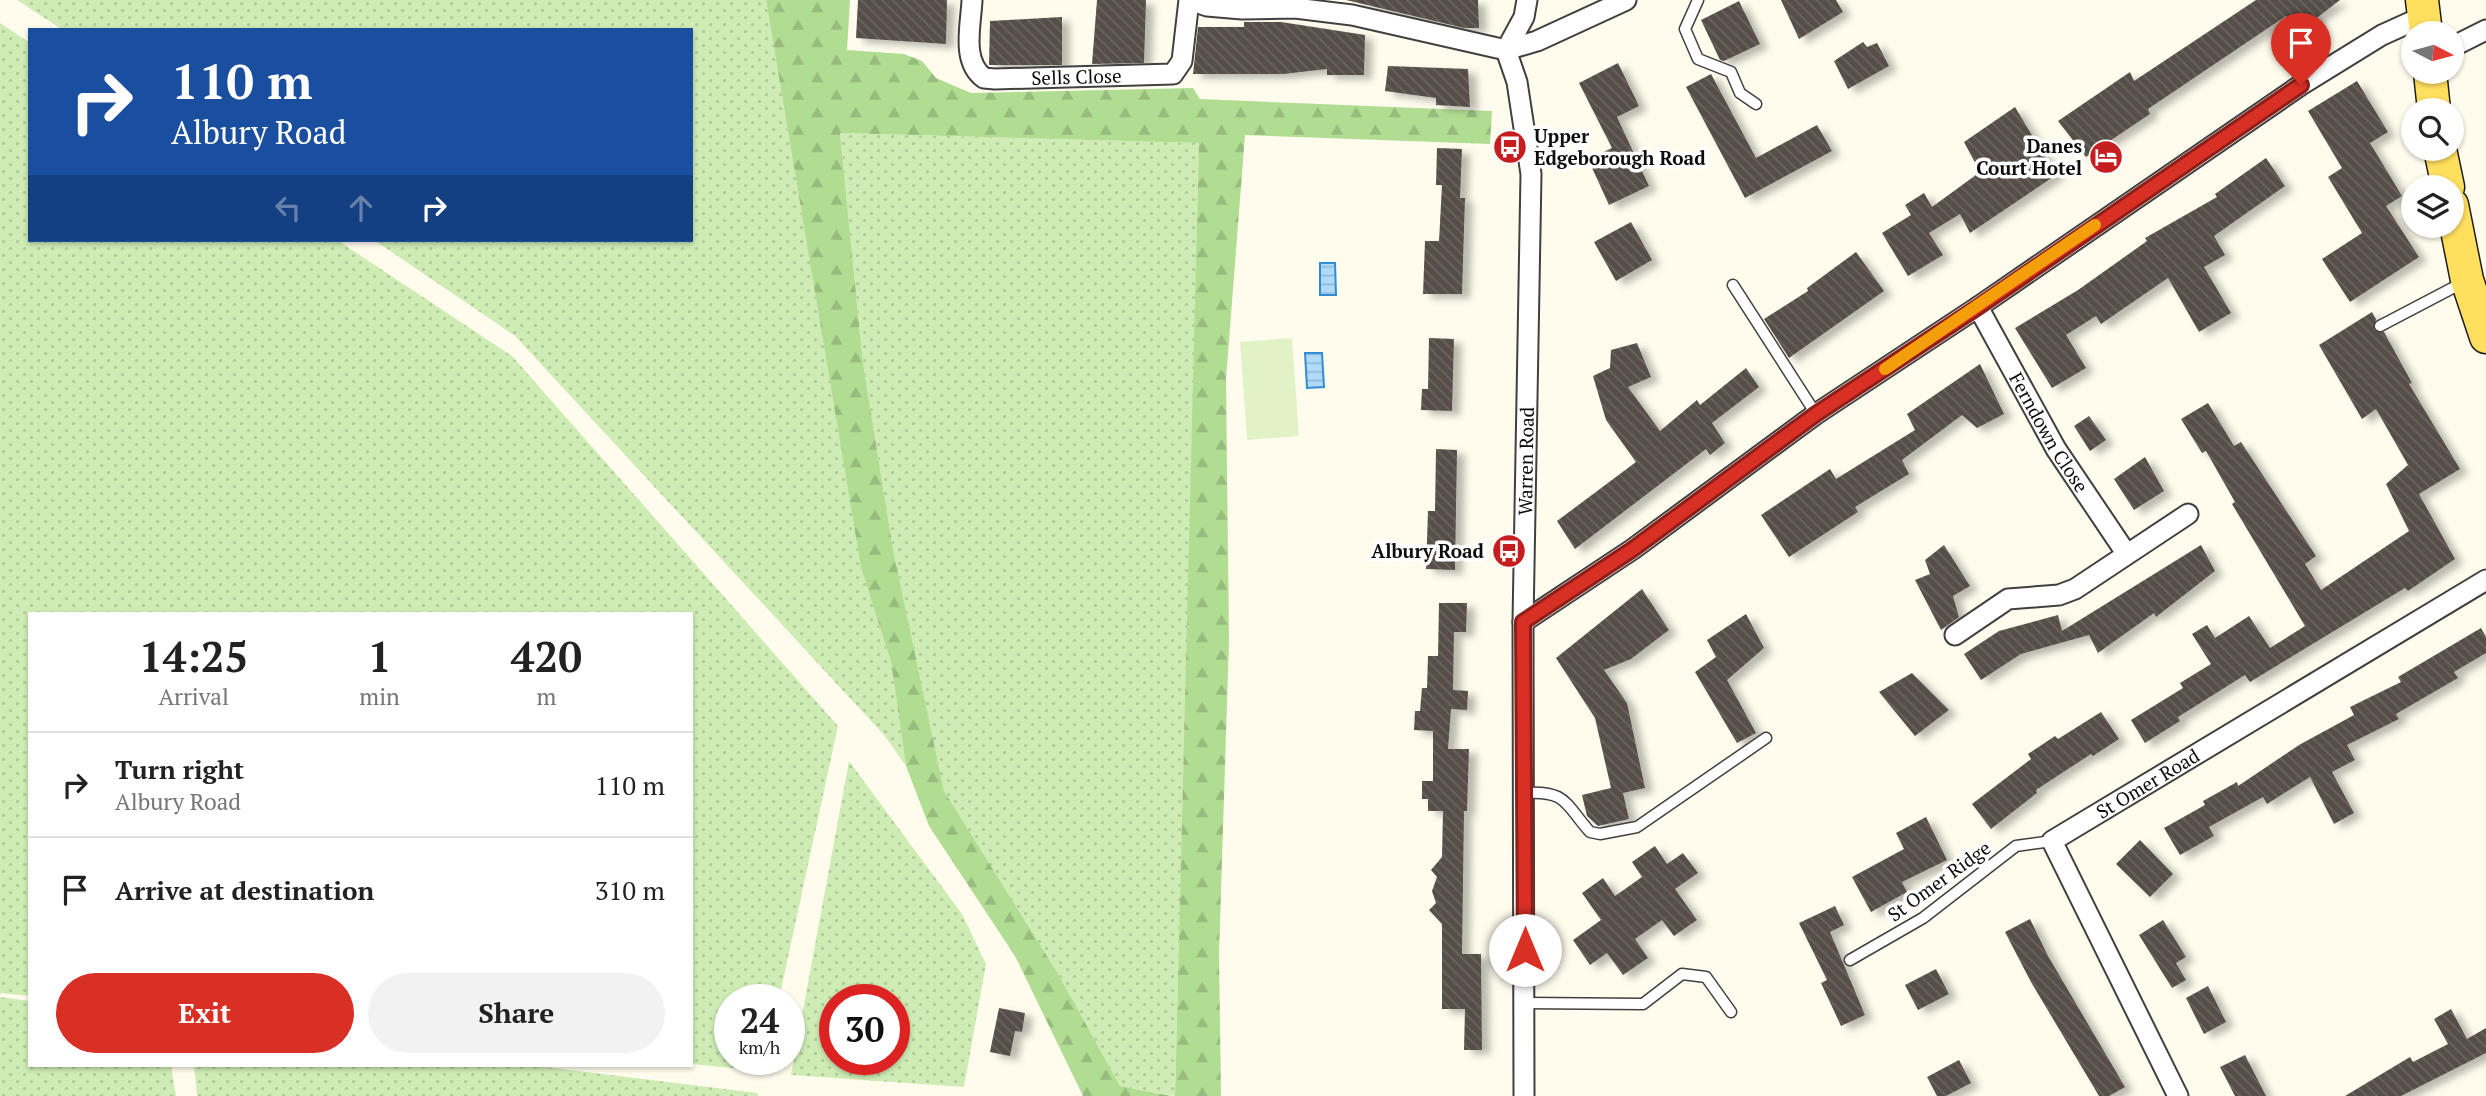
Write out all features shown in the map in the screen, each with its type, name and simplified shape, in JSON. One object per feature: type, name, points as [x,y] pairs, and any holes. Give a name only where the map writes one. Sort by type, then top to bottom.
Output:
[{"type":"main road","points":[[2459,238],[2467,280],[2486,337]]},
{"type":"street","name":"Sells Close","points":[[972,0],[972,66],[984,78],[995,79],[1173,74],[1182,61],[1190,0]]},
{"type":"street","points":[[1190,0],[1207,6],[1242,9],[1295,8],[1352,15],[1506,50],[1537,41],[1626,0]]},
{"type":"street","points":[[1506,50],[1525,8]]},
{"type":"street","points":[[1523,622],[1633,549],[1816,414],[1978,307],[2332,65],[2382,34],[2424,16]]},
{"type":"street","points":[[2464,41],[2486,30]]},
{"type":"street","name":"Warren Road","points":[[1506,50],[1517,82],[1531,174],[1523,622],[1524,1096]]},
{"type":"street","name":"Ferndown Close","points":[[1978,307],[2056,449],[2126,553]]},
{"type":"street","points":[[1955,635],[2008,599],[2059,596],[2075,589],[2188,514]]},
{"type":"street","name":"St Omer Road","points":[[2052,841],[2486,580]]},
{"type":"street","points":[[2052,841],[2178,1096]]},
{"type":"lane","points":[[1698,0],[1685,29],[1698,59],[1731,72],[1740,93],[1756,104]]},
{"type":"lane","points":[[2380,326],[2467,280]]},
{"type":"lane","points":[[1733,285],[1816,414]]},
{"type":"lane","points":[[1524,793],[1549,792],[1560,796],[1568,801],[1590,832],[1600,834],[1637,827],[1766,738]]},
{"type":"lane","name":"St Omer Ridge","points":[[1850,960],[1923,918],[2016,846],[2052,841]]},
{"type":"lane","points":[[1525,1003],[1643,1004],[1682,974],[1706,977],[1731,1012]]},
{"type":"green space","points":[[17,0],[766,0],[861,568],[891,662],[906,766],[884,735],[515,336],[377,242],[693,242],[693,28],[60,28]]},
{"type":"green space","points":[[766,0],[850,0],[847,50],[904,54],[922,61],[936,78],[971,93],[1193,88],[1200,99],[1492,111],[1490,144],[1245,135],[1226,379],[1229,641],[1219,954],[1221,1096],[1175,1096],[1199,143],[840,133],[863,363],[893,549],[944,791],[1060,977],[1120,1086],[1172,1096],[1083,1096],[1015,956],[929,826],[906,766],[891,662],[861,568]]},
{"type":"green space","points":[[0,23],[28,42],[28,242],[340,242],[512,356],[838,726],[782,984],[714,984],[714,1066],[693,1064],[693,612],[28,612],[28,996],[0,993]]},
{"type":"green space","points":[[840,133],[1200,143],[1175,1096],[1120,1086],[1060,977],[944,792],[893,549],[863,363]]},
{"type":"green space","points":[[1292,338],[1299,436],[1247,440],[1240,342]]},
{"type":"green space","points":[[849,761],[962,914],[986,964],[964,1087],[791,1075],[805,1075],[805,999]]},
{"type":"green space","points":[[0,997],[28,1001],[28,1067],[171,1067],[176,1096],[0,1096]]},
{"type":"green space","points":[[194,1067],[545,1067],[758,1093],[758,1096],[197,1096]]},
{"type":"water","points":[[1320,263],[1335,263],[1336,295],[1320,295]]},
{"type":"water","points":[[1305,353],[1322,353],[1324,387],[1307,388]]},
{"type":"building","points":[[858,0],[947,0],[946,44],[856,38]]},
{"type":"building","points":[[1097,0],[1146,0],[1144,63],[1092,64]]},
{"type":"building","points":[[1346,0],[1478,0],[1479,28],[1464,28]]},
{"type":"building","points":[[1781,0],[1836,0],[1843,12],[1799,39]]},
{"type":"building","points":[[2256,0],[2340,0],[2296,34],[2286,16],[2148,109],[2150,114],[2086,157],[2058,121],[2130,72],[2134,81]]},
{"type":"building","points":[[1739,1],[1760,44],[1724,61],[1720,60],[1701,20]]},
{"type":"building","points":[[1062,17],[1062,65],[989,65],[990,21]]},
{"type":"building","points":[[1244,22],[1281,22],[1365,35],[1364,75],[1327,75],[1327,69],[1283,74],[1193,74],[1198,27],[1244,27]]},
{"type":"building","points":[[1863,42],[1867,47],[1877,43],[1889,66],[1848,89],[1834,61]]},
{"type":"building","points":[[1618,63],[1639,106],[1617,117],[1649,186],[1609,205],[1588,159],[1612,148],[1579,83]]},
{"type":"building","points":[[1388,66],[1468,69],[1470,107],[1436,105],[1436,98],[1385,91]]},
{"type":"building","points":[[1711,74],[1756,158],[1817,125],[1832,151],[1745,198],[1686,87]]},
{"type":"building","points":[[2357,81],[2388,132],[2370,143],[2401,194],[2386,206],[2401,229],[2401,238],[2407,238],[2419,257],[2350,302],[2322,259],[2362,233],[2328,177],[2342,168],[2308,111]]},
{"type":"building","points":[[2015,107],[2056,175],[1970,233],[1960,214],[1929,233],[1943,255],[1908,276],[1882,233],[1911,215],[1905,205],[1924,193],[1932,207],[1980,172],[1964,142]]},
{"type":"building","points":[[1437,148],[1462,149],[1460,198],[1465,198],[1462,294],[1423,294],[1425,241],[1439,241],[1442,185],[1436,185]]},
{"type":"building","points":[[2266,158],[2285,186],[2214,236],[2225,255],[2204,267],[2231,313],[2199,332],[2168,278],[2101,324],[2096,316],[2066,335],[2086,368],[2052,388],[2015,328],[2078,290],[2147,241],[2145,238],[2217,197],[2215,194]]},
{"type":"building","points":[[1631,222],[1652,260],[1616,281],[1594,242]]},
{"type":"building","points":[[1856,252],[1884,291],[1789,358],[1764,319],[1808,291],[1807,288]]},
{"type":"building","points":[[2372,312],[2376,319],[2374,330],[2384,332],[2412,383],[2409,384],[2460,469],[2419,494],[2455,559],[2408,591],[2405,588],[2250,682],[2245,675],[2178,717],[2180,721],[2145,743],[2131,720],[2183,688],[2180,683],[2211,664],[2192,634],[2207,625],[2215,638],[2249,616],[2270,648],[2305,626],[2232,504],[2235,502],[2206,451],[2202,453],[2181,419],[2208,403],[2234,446],[2241,442],[2316,556],[2305,564],[2321,590],[2409,531],[2386,484],[2408,465],[2376,409],[2362,419],[2319,345]]},
{"type":"building","points":[[1429,338],[1454,339],[1452,411],[1421,410],[1422,389],[1428,389]]},
{"type":"building","points":[[1637,343],[1651,377],[1628,387],[1660,431],[1697,400],[1700,405],[1746,368],[1759,387],[1712,423],[1725,443],[1710,455],[1706,449],[1575,549],[1557,521],[1636,462],[1606,420],[1593,376],[1610,368],[1611,350]]},
{"type":"building","points":[[1980,364],[2004,414],[1977,428],[1962,415],[1902,460],[1909,474],[1855,507],[1858,512],[1789,557],[1761,515],[1830,469],[1836,479],[1915,430],[1907,414]]},
{"type":"building","points":[[2089,416],[2106,440],[2090,451],[2074,426]]},
{"type":"building","points":[[1436,449],[1457,450],[1455,570],[1426,569],[1428,511],[1435,511]]},
{"type":"building","points":[[2145,457],[2164,491],[2134,510],[2114,479]]},
{"type":"building","points":[[1944,545],[1970,586],[1953,596],[1959,617],[1941,630],[1915,580],[1930,574],[1925,560]]},
{"type":"building","points":[[2201,545],[2215,571],[2156,617],[2154,613],[2098,653],[2089,635],[2021,654],[1981,680],[1964,654],[1999,631],[2058,615],[2062,631]]},
{"type":"building","points":[[1642,589],[1669,630],[1631,659],[1604,670],[1627,703],[1645,788],[1623,793],[1629,819],[1598,826],[1587,816],[1582,795],[1611,788],[1595,718],[1556,658]]},
{"type":"building","points":[[1439,603],[1467,603],[1466,632],[1454,632],[1453,690],[1468,691],[1467,710],[1451,709],[1448,749],[1469,749],[1467,811],[1464,811],[1462,954],[1481,954],[1482,1050],[1464,1050],[1465,1009],[1442,1009],[1442,924],[1429,910],[1436,903],[1432,891],[1437,877],[1431,870],[1442,857],[1443,811],[1428,811],[1428,799],[1422,799],[1422,781],[1433,781],[1433,731],[1414,730],[1415,711],[1420,711],[1422,688],[1427,688],[1428,656],[1438,656]]},
{"type":"building","points":[[1746,614],[1764,648],[1727,680],[1756,733],[1737,743],[1695,672],[1716,657],[1707,640]]},
{"type":"building","points":[[2481,628],[2486,637],[2486,653],[2454,672],[2458,678],[2396,714],[2399,719],[2347,745],[2355,760],[2332,772],[2354,813],[2334,824],[2310,777],[2267,804],[2263,797],[2209,827],[2214,836],[2180,855],[2164,828],[2205,805],[2203,801],[2237,782],[2238,786],[2299,745],[2354,715],[2350,707],[2401,682],[2398,677]]},
{"type":"building","points":[[1912,673],[1949,710],[1915,736],[1879,692]]},
{"type":"building","points":[[2101,712],[2119,739],[2036,790],[2037,793],[1991,829],[1972,804],[2031,759],[2028,754],[2055,736],[2058,739]]},
{"type":"building","points":[[1926,817],[1947,860],[1902,882],[1907,892],[1871,912],[1852,877],[1904,849],[1896,833]]},
{"type":"building","points":[[2140,840],[2173,874],[2150,897],[2116,864]]},
{"type":"building","points":[[1655,846],[1667,864],[1683,853],[1698,873],[1675,889],[1697,920],[1674,936],[1662,920],[1635,939],[1648,958],[1623,975],[1607,953],[1590,965],[1573,940],[1601,920],[1582,893],[1603,878],[1615,896],[1642,877],[1632,862]]},
{"type":"building","points":[[1835,906],[1844,925],[1830,932],[1865,1015],[1841,1026],[1821,983],[1827,980],[1799,923]]},
{"type":"building","points":[[2030,919],[2048,956],[2125,1087],[2109,1096],[2099,1096],[2031,982],[2005,932]]},
{"type":"building","points":[[2163,920],[2186,957],[2176,963],[2186,980],[2172,988],[2139,935]]},
{"type":"building","points":[[1936,969],[1949,994],[1918,1010],[1905,985]]},
{"type":"building","points":[[2208,986],[2226,1022],[2204,1034],[2186,998]]},
{"type":"building","points":[[999,1008],[1025,1013],[1022,1032],[1015,1031],[1010,1056],[990,1052]]},
{"type":"building","points":[[2451,1009],[2467,1039],[2486,1028],[2486,1053],[2401,1096],[2345,1096],[2410,1057],[2413,1062],[2448,1044],[2434,1019]]},
{"type":"building","points":[[2245,1055],[2266,1096],[2235,1096],[2220,1067]]},
{"type":"building","points":[[1959,1060],[1971,1083],[1946,1096],[1937,1096],[1927,1077]]},
{"type":"slow traffic","points":[[1885,369],[2095,225]]},
{"type":"place","name":"Upper Edgeborough Road","points":[[1510,147]]},
{"type":"place","name":"Danes Court Hotel","points":[[2106,157]]},
{"type":"place","name":"Albury Road","points":[[1509,551]]},
{"type":"route","points":[[1525,950],[1523,622],[1681,515],[1816,414],[1978,307],[2301,85]]}]
